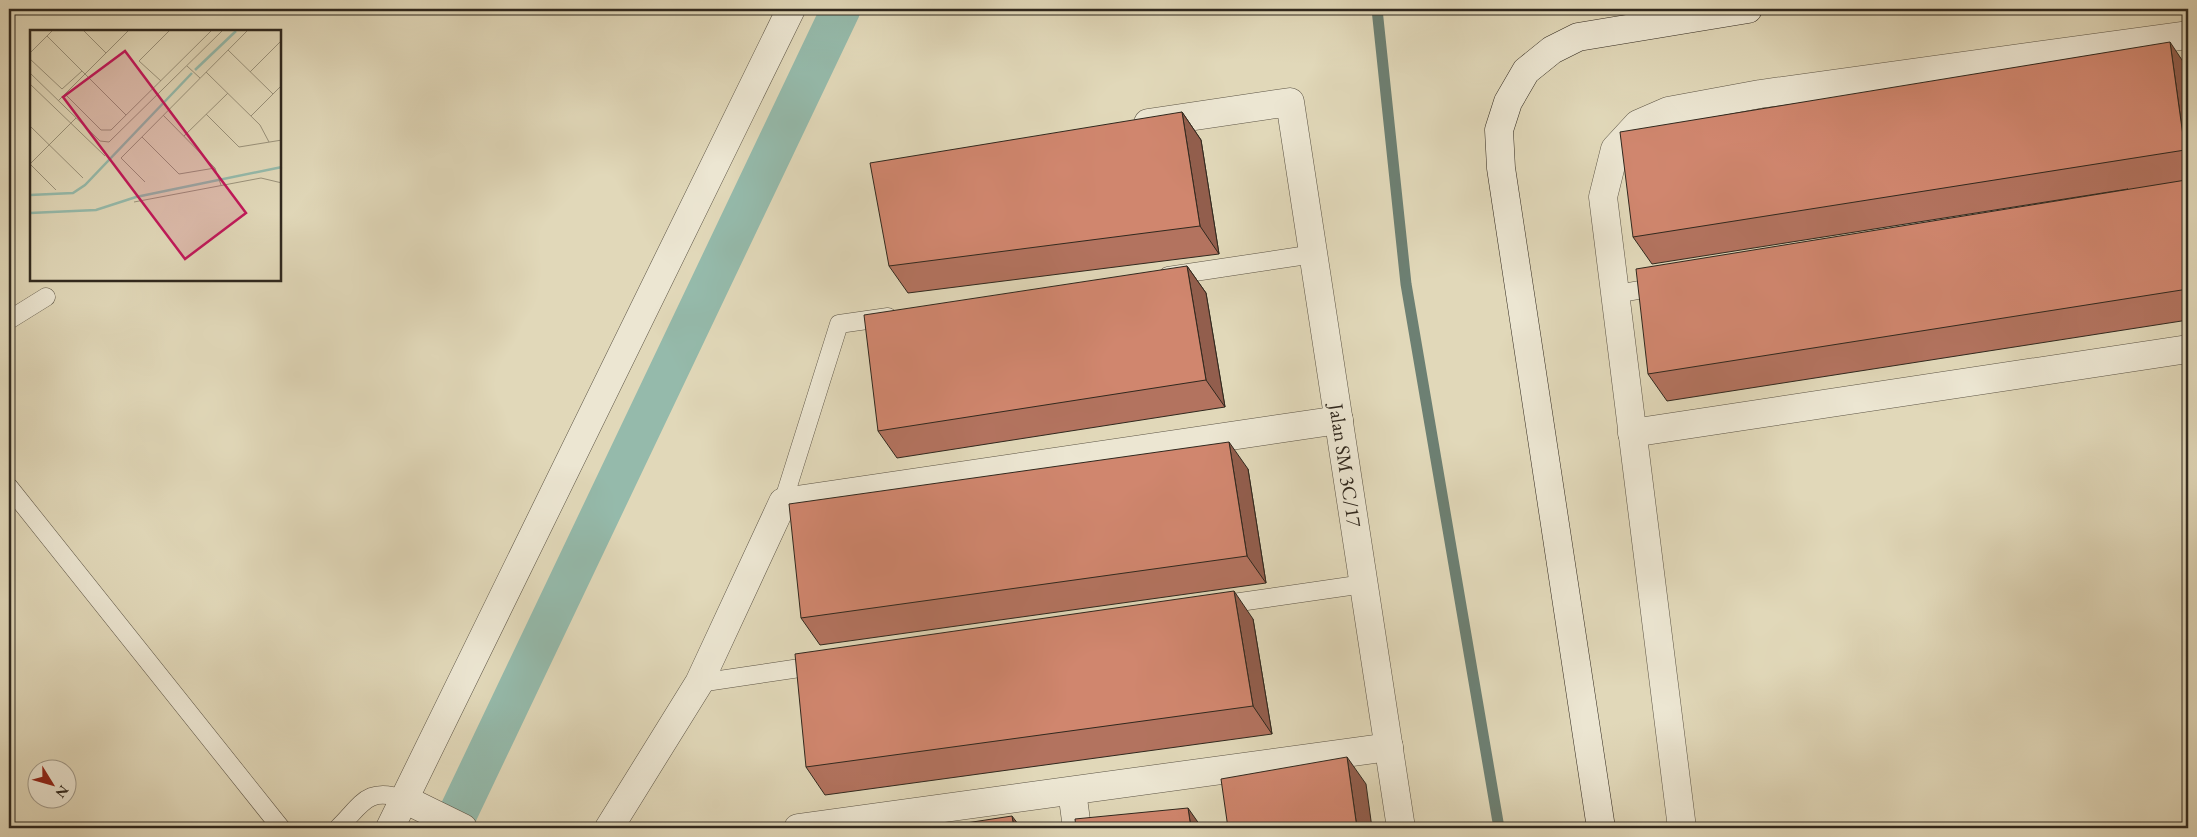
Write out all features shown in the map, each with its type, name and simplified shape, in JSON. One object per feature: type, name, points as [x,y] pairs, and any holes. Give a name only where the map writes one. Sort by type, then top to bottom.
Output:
[{"type":"street","points":[[390,828],[792,9]]},
{"type":"street","points":[[1601,828],[1501,168],[1499,130],[1508,102],[1526,71],[1552,50],[1578,37],[1748,9]]},
{"type":"street","points":[[1682,828],[1604,197],[1615,149],[1638,124],[1668,112],[1760,94],[2188,35]]},
{"type":"street","name":"Jalan SM 3C/17","points":[[1126,126],[1290,102],[1401,828]]},
{"type":"street","points":[[1632,433],[2188,349]]},
{"type":"street","points":[[609,828],[699,683],[783,502],[1339,420]]},
{"type":"street","points":[[798,828],[1072,791],[1222,780],[1389,748]]},
{"type":"street","points":[[1072,791],[1077,828]]},
{"type":"street","points":[[404,799],[463,828]]},
{"type":"lane","points":[[1149,278],[1314,254]]},
{"type":"lane","points":[[1616,294],[1674,285]]},
{"type":"lane","points":[[9,320],[46,297]]},
{"type":"lane","points":[[783,502],[838,324],[906,314]]},
{"type":"lane","points":[[9,487],[281,828]]},
{"type":"lane","points":[[1198,608],[1364,584]]},
{"type":"lane","points":[[699,683],[836,662]]},
{"type":"lane","points":[[338,828],[360,803],[372,797],[388,794],[404,799]]},
{"type":"building","points":[[2170,42],[2185,150],[1633,237],[1620,132]]},
{"type":"building","points":[[1182,112],[1200,226],[889,266],[870,163]]},
{"type":"building","points":[[2186,180],[2188,197],[2188,289],[1648,374],[1636,269]]},
{"type":"building","points":[[1187,266],[1206,380],[878,431],[864,315]]},
{"type":"building","points":[[1229,442],[1247,556],[801,618],[789,504]]},
{"type":"building","points":[[1234,591],[1253,706],[806,767],[795,654]]},
{"type":"building","points":[[1347,757],[1357,828],[1228,828],[1221,779]]},
{"type":"building","points":[[1188,808],[1191,828],[1076,828],[1075,819]]},
{"type":"building","points":[[1012,816],[1014,828],[933,828]]},
{"type":"waterway","points":[[451,828],[841,9]]},
{"type":"waterway","points":[[1377,9],[1406,284],[1499,828]]}]
